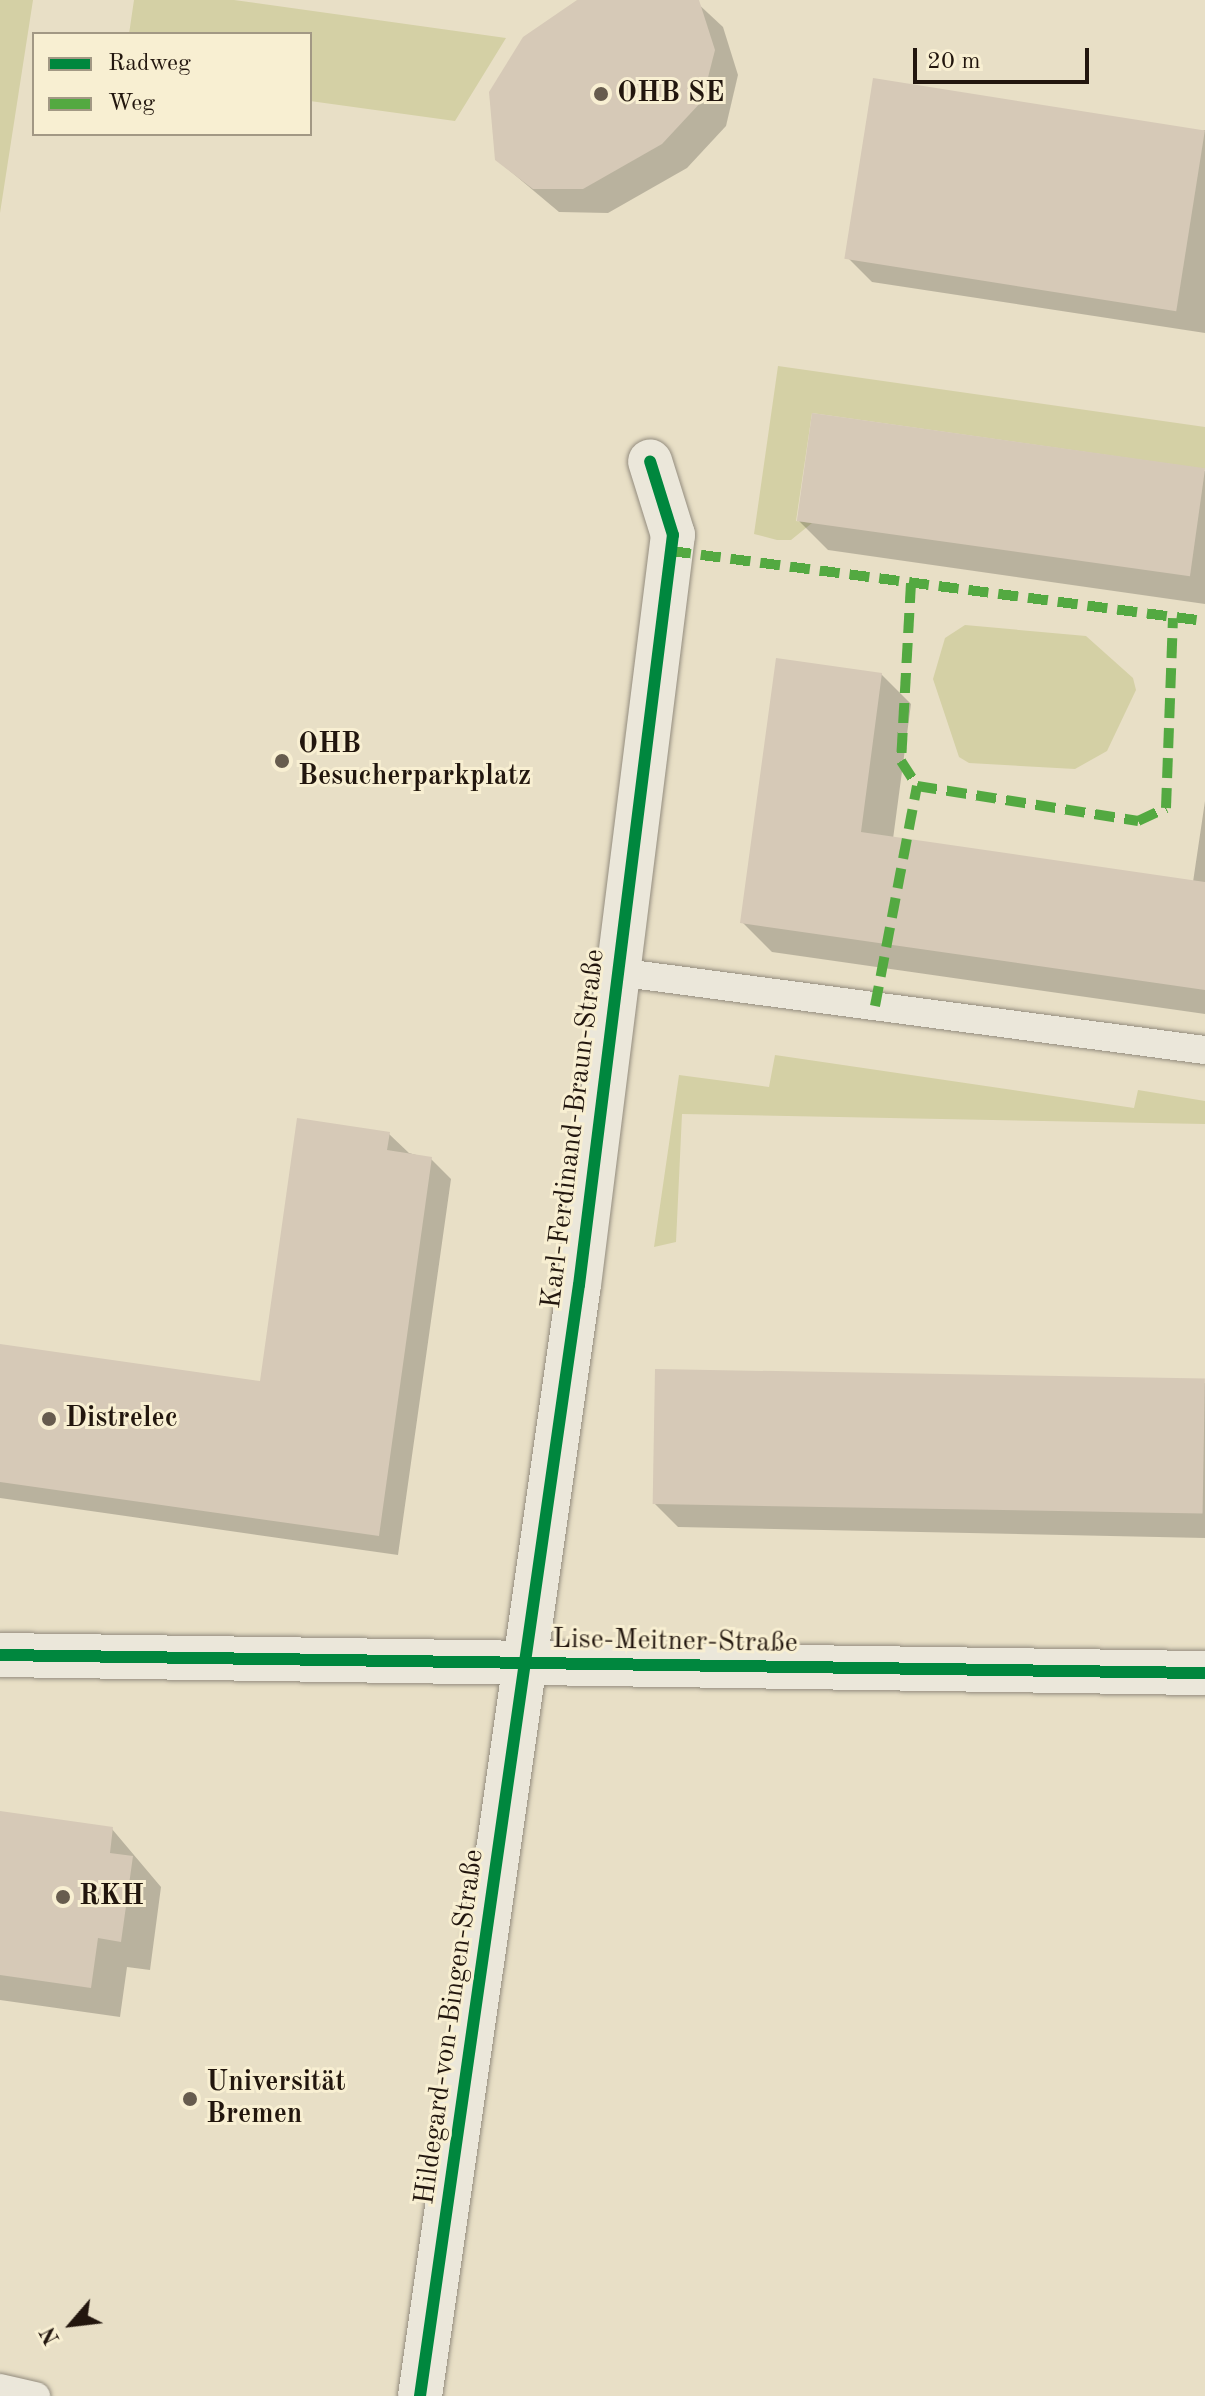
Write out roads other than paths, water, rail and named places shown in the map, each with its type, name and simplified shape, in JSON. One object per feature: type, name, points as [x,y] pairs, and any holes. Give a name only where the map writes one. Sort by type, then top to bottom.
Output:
[{"type":"street","name":"Karl-Ferdinand-Braun-Straße","points":[[526,1664],[673,535],[650,461]]},
{"type":"street","name":"Lise-Meitner-Straße","points":[[0,1655],[1205,1673]]},
{"type":"street","name":"Hildegard-von-Bingen-Straße","points":[[420,2396],[526,1664]]},
{"type":"lane","points":[[617,972],[1205,1050]]},
{"type":"lane","points":[[0,2388],[36,2396]]},
{"type":"place","name":"OHB SE","points":[[601,94]]},
{"type":"place","name":"OHB Besucherparkplatz","points":[[282,761]]},
{"type":"place","name":"Distrelec","points":[[49,1419]]},
{"type":"place","name":"RKH","points":[[63,1897]]},
{"type":"place","name":"Universität Bremen","points":[[190,2099]]}]
